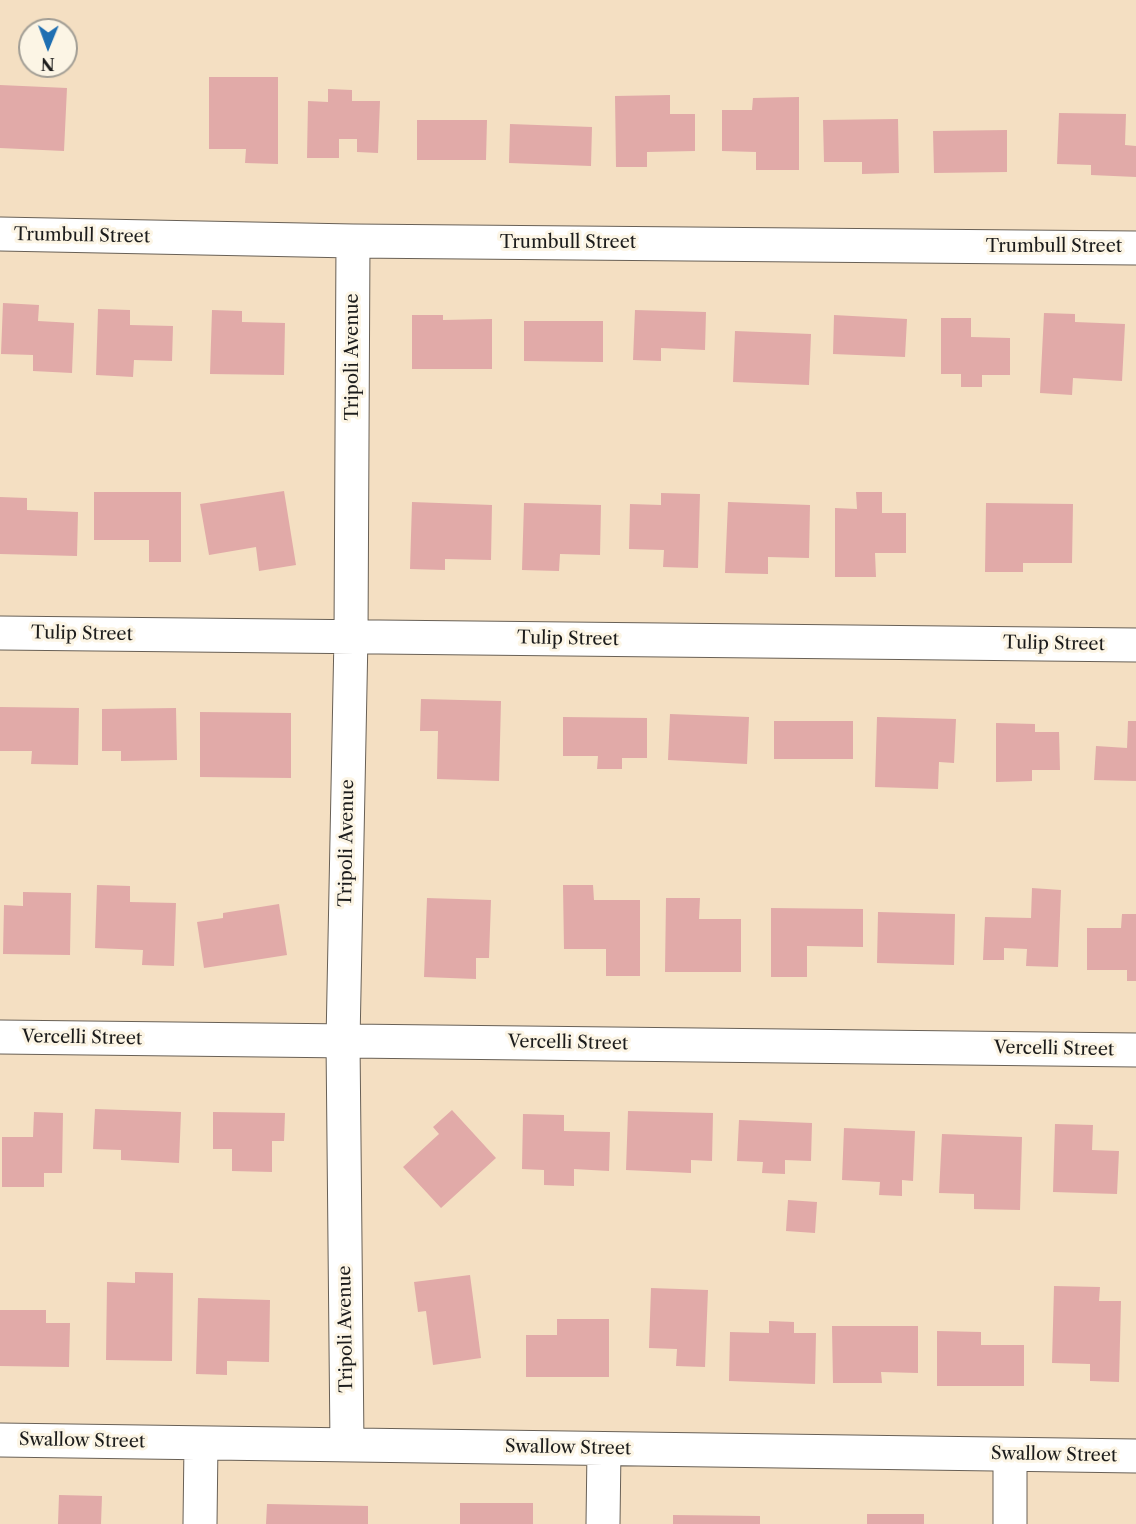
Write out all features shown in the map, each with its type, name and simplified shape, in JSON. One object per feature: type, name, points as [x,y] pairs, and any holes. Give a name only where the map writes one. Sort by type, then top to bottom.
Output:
[{"type":"street","name":"Trumbull Street","points":[[0,234],[353,241],[1136,248]]},
{"type":"street","name":"Tripoli Avenue","points":[[347,1445],[343,1041],[351,636],[353,241]]},
{"type":"street","name":"Tulip Street","points":[[0,633],[1136,645]]},
{"type":"street","name":"Vercelli Street","points":[[0,1037],[1136,1050]]},
{"type":"street","name":"Swallow Street","points":[[0,1440],[1136,1456]]},
{"type":"street","points":[[200,1524],[201,1443]]},
{"type":"street","points":[[603,1524],[604,1449]]},
{"type":"street","points":[[1010,1455],[1010,1524]]},
{"type":"building","points":[[209,77],[278,77],[278,164],[245,163],[246,149],[209,149]]},
{"type":"building","points":[[0,85],[67,88],[64,151],[0,148]]},
{"type":"building","points":[[328,89],[352,90],[352,101],[380,101],[378,153],[357,152],[357,139],[339,139],[339,158],[307,158],[308,101],[328,102]]},
{"type":"building","points":[[670,95],[670,114],[695,114],[695,151],[647,152],[647,167],[616,167],[615,96]]},
{"type":"building","points":[[799,97],[799,170],[756,170],[756,152],[722,151],[722,110],[752,110],[753,98]]},
{"type":"building","points":[[1059,113],[1126,114],[1125,145],[1136,146],[1136,177],[1091,175],[1091,165],[1057,164]]},
{"type":"building","points":[[898,119],[899,173],[862,174],[862,162],[824,162],[823,120]]},
{"type":"building","points":[[417,120],[487,120],[486,160],[417,160]]},
{"type":"building","points":[[510,124],[592,127],[591,166],[509,163]]},
{"type":"building","points":[[1007,130],[1007,172],[934,173],[933,131]]},
{"type":"building","points":[[3,303],[39,305],[38,321],[74,323],[72,373],[33,371],[33,355],[1,354]]},
{"type":"building","points":[[98,309],[130,310],[130,325],[173,326],[172,361],[134,360],[133,377],[96,375]]},
{"type":"building","points":[[212,310],[242,311],[242,322],[285,323],[284,375],[210,374]]},
{"type":"building","points":[[635,310],[706,312],[705,350],[661,348],[661,361],[633,360]]},
{"type":"building","points":[[1044,313],[1075,314],[1075,322],[1125,324],[1122,381],[1073,378],[1072,395],[1040,393]]},
{"type":"building","points":[[412,315],[443,315],[443,320],[492,319],[492,369],[412,369]]},
{"type":"building","points":[[834,315],[907,319],[905,357],[833,354]]},
{"type":"building","points":[[941,318],[971,318],[971,337],[1010,338],[1010,375],[982,375],[982,387],[961,387],[961,374],[941,374]]},
{"type":"building","points":[[524,321],[603,321],[603,362],[524,361]]},
{"type":"building","points":[[735,331],[811,334],[809,385],[733,382]]},
{"type":"building","points":[[284,491],[296,565],[259,571],[256,547],[209,555],[200,504]]},
{"type":"building","points":[[94,492],[181,492],[181,562],[149,562],[149,540],[94,540]]},
{"type":"building","points":[[856,492],[882,492],[882,513],[906,513],[906,553],[875,553],[876,577],[835,577],[835,508],[857,509]]},
{"type":"building","points":[[661,493],[700,494],[698,568],[663,567],[664,550],[629,549],[630,504],[661,505]]},
{"type":"building","points":[[0,497],[27,498],[27,510],[78,512],[77,556],[0,554]]},
{"type":"building","points":[[412,502],[492,505],[491,560],[445,559],[445,570],[410,569]]},
{"type":"building","points":[[728,502],[810,505],[809,558],[768,557],[768,574],[725,573]]},
{"type":"building","points":[[524,503],[601,505],[600,555],[560,554],[559,571],[522,570]]},
{"type":"building","points":[[986,503],[1073,504],[1072,563],[1023,563],[1023,572],[985,572]]},
{"type":"building","points":[[421,699],[501,701],[499,781],[437,779],[438,731],[420,731]]},
{"type":"building","points":[[0,707],[79,708],[78,765],[31,764],[32,751],[0,751]]},
{"type":"building","points":[[176,708],[177,760],[121,761],[121,751],[102,751],[102,709]]},
{"type":"building","points":[[200,712],[291,713],[291,778],[200,777]]},
{"type":"building","points":[[670,714],[749,717],[747,764],[668,760]]},
{"type":"building","points":[[563,717],[647,718],[647,758],[622,758],[622,769],[597,769],[598,756],[563,756]]},
{"type":"building","points":[[877,717],[956,719],[954,763],[939,762],[938,789],[875,787]]},
{"type":"building","points":[[774,721],[853,721],[853,759],[774,759]]},
{"type":"building","points":[[1128,721],[1136,721],[1136,781],[1094,780],[1096,746],[1127,748]]},
{"type":"building","points":[[996,723],[1035,724],[1035,732],[1059,732],[1060,770],[1032,770],[1032,781],[996,782]]},
{"type":"building","points":[[97,885],[130,886],[130,902],[176,903],[174,966],[142,965],[143,950],[95,948]]},
{"type":"building","points":[[563,885],[593,885],[594,900],[640,900],[640,976],[606,976],[606,949],[564,949]]},
{"type":"building","points":[[1032,888],[1061,890],[1058,967],[1026,966],[1027,949],[1004,948],[1004,960],[983,960],[985,917],[1031,918]]},
{"type":"building","points":[[23,892],[71,893],[70,955],[3,954],[4,905],[23,906]]},
{"type":"building","points":[[427,898],[491,900],[489,958],[476,958],[476,979],[424,977]]},
{"type":"building","points":[[666,898],[700,898],[699,919],[741,919],[741,972],[665,972]]},
{"type":"building","points":[[279,904],[287,955],[204,968],[197,922],[223,918],[223,913]]},
{"type":"building","points":[[771,908],[863,909],[863,947],[807,946],[807,977],[771,977]]},
{"type":"building","points":[[878,912],[955,914],[954,965],[877,963]]},
{"type":"building","points":[[1122,914],[1136,914],[1136,981],[1127,981],[1127,970],[1087,970],[1087,928],[1121,928]]},
{"type":"building","points":[[95,1109],[181,1112],[179,1163],[121,1160],[121,1150],[93,1149]]},
{"type":"building","points":[[452,1110],[496,1158],[441,1208],[403,1167],[439,1134],[433,1127]]},
{"type":"building","points":[[628,1111],[713,1113],[712,1161],[691,1160],[691,1173],[626,1170]]},
{"type":"building","points":[[34,1112],[63,1113],[62,1173],[44,1173],[44,1187],[2,1187],[2,1137],[33,1137]]},
{"type":"building","points":[[213,1112],[285,1113],[284,1141],[272,1141],[272,1172],[232,1171],[232,1149],[213,1149]]},
{"type":"building","points":[[523,1114],[564,1115],[564,1131],[610,1132],[609,1171],[574,1169],[574,1186],[544,1185],[544,1170],[522,1169]]},
{"type":"building","points":[[739,1120],[812,1123],[811,1161],[785,1160],[785,1174],[762,1173],[763,1162],[737,1161]]},
{"type":"building","points":[[1055,1124],[1093,1125],[1092,1150],[1119,1151],[1117,1194],[1053,1192]]},
{"type":"building","points":[[844,1128],[915,1131],[913,1181],[902,1180],[902,1196],[879,1195],[880,1182],[842,1180]]},
{"type":"building","points":[[942,1134],[1022,1137],[1020,1210],[974,1209],[974,1194],[939,1193]]},
{"type":"building","points":[[788,1200],[817,1202],[815,1233],[786,1231]]},
{"type":"building","points":[[135,1272],[173,1273],[172,1361],[106,1360],[107,1282],[135,1283]]},
{"type":"building","points":[[470,1275],[481,1358],[433,1365],[426,1311],[418,1312],[414,1282]]},
{"type":"building","points":[[1054,1286],[1100,1287],[1099,1301],[1121,1301],[1119,1382],[1090,1381],[1090,1364],[1052,1363]]},
{"type":"building","points":[[651,1288],[708,1290],[705,1367],[676,1366],[677,1349],[649,1348]]},
{"type":"building","points":[[198,1298],[270,1300],[269,1362],[227,1361],[227,1375],[196,1374]]},
{"type":"building","points":[[0,1310],[46,1310],[46,1323],[70,1323],[69,1367],[0,1366]]},
{"type":"building","points":[[557,1319],[609,1319],[609,1377],[526,1377],[526,1335],[557,1335]]},
{"type":"building","points":[[769,1321],[794,1322],[794,1333],[816,1333],[815,1384],[729,1381],[730,1332],[769,1333]]},
{"type":"building","points":[[832,1326],[918,1326],[918,1373],[881,1372],[882,1383],[833,1383]]},
{"type":"building","points":[[937,1331],[981,1332],[981,1345],[1024,1345],[1024,1386],[937,1386]]},
{"type":"building","points":[[59,1495],[102,1496],[101,1524],[58,1524]]},
{"type":"building","points":[[460,1503],[533,1503],[533,1524],[460,1524]]},
{"type":"building","points":[[267,1504],[368,1506],[368,1524],[266,1524]]},
{"type":"building","points":[[867,1514],[924,1514],[924,1524],[867,1524]]},
{"type":"building","points":[[673,1515],[760,1516],[760,1524],[673,1524]]}]
